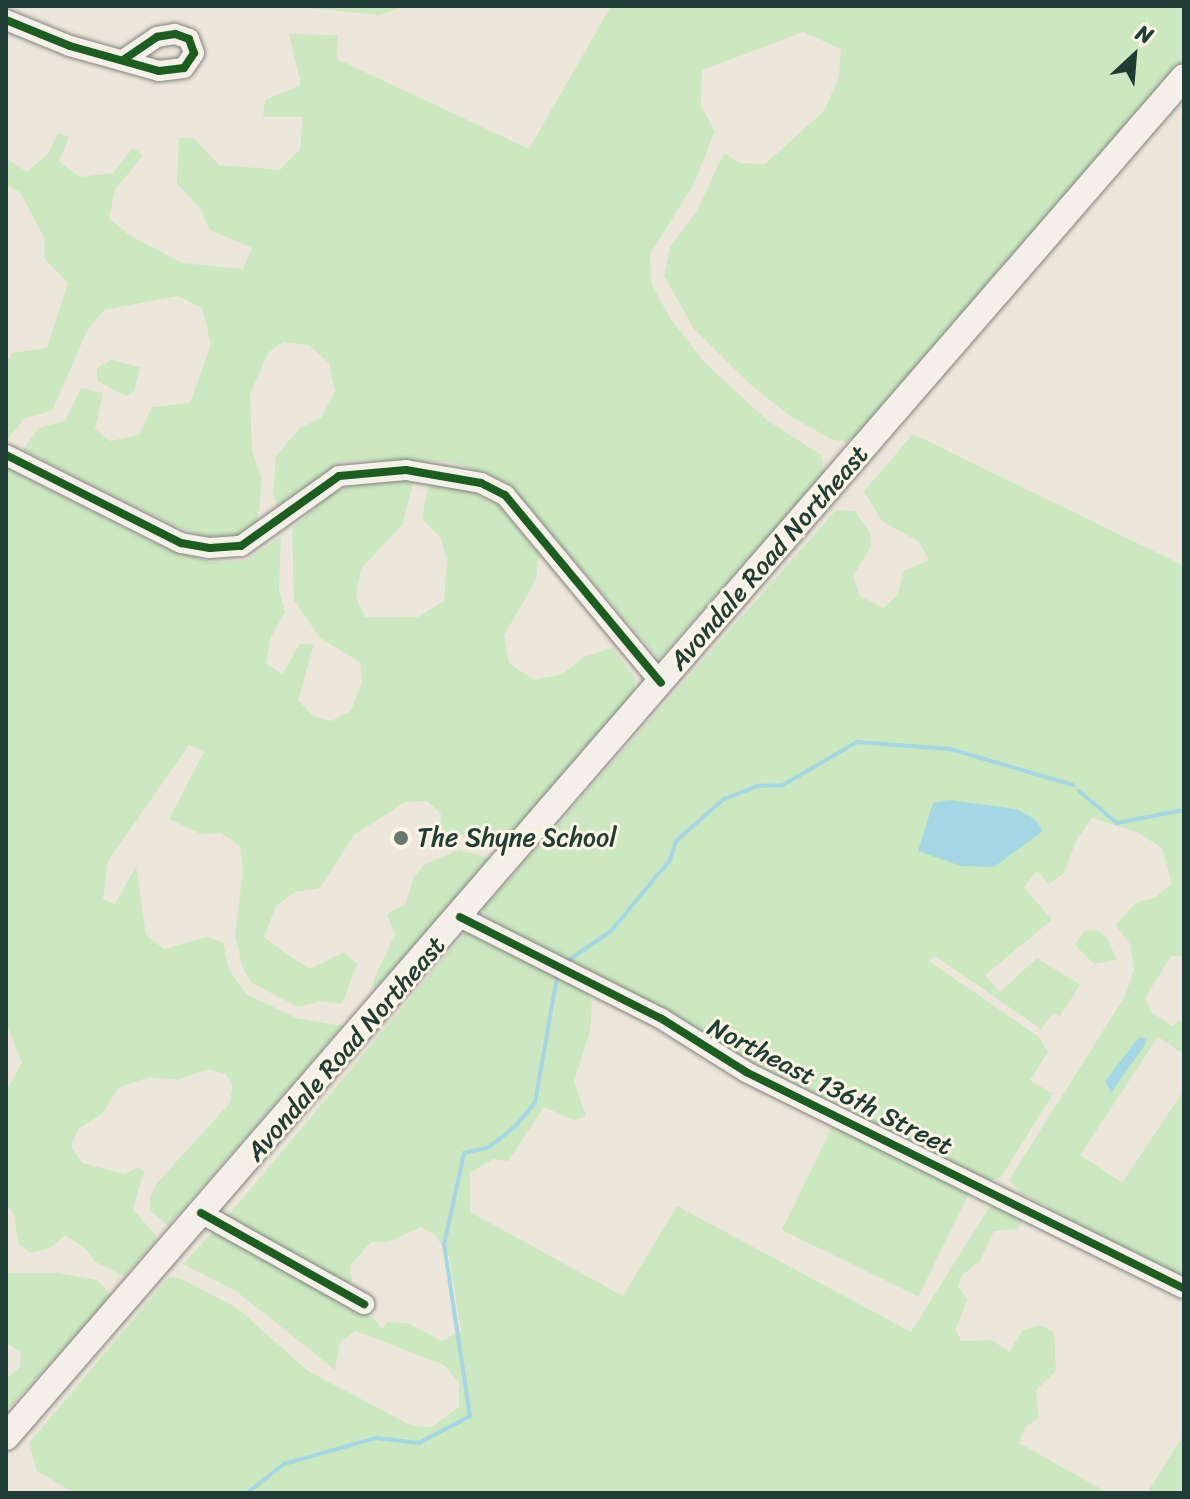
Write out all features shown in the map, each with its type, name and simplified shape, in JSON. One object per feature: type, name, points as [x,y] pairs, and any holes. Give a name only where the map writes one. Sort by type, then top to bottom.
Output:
[{"type":"main road","name":"Avondale Road Northeast","points":[[6,1437],[460,917],[1184,77]]},
{"type":"street","points":[[6,20],[123,60]]},
{"type":"street","points":[[6,455],[181,543],[210,548],[241,546],[339,476],[406,470],[481,483],[505,495],[661,683]]},
{"type":"street","name":"Northeast 136th Street","points":[[460,917],[662,1019],[746,1072],[1184,1288]]},
{"type":"street","points":[[201,1213],[364,1304]]},
{"type":"green space","points":[[290,6],[406,6],[379,15]]},
{"type":"green space","points":[[611,6],[1184,6],[1184,63],[863,431],[847,442],[833,440],[790,416],[751,385],[694,329],[664,276],[670,247],[697,211],[724,153],[739,163],[765,164],[824,111],[839,77],[841,49],[803,32],[702,70],[701,106],[715,131],[694,184],[650,254],[651,283],[670,318],[704,362],[767,420],[821,455],[825,473],[659,659],[507,482],[452,462],[340,462],[278,507],[273,493],[276,456],[300,428],[321,418],[335,391],[329,363],[309,345],[283,342],[268,353],[250,394],[252,450],[262,480],[257,527],[233,538],[203,536],[170,524],[23,450],[38,428],[65,421],[81,388],[103,393],[95,429],[110,441],[139,435],[152,407],[190,403],[211,344],[202,308],[178,296],[104,310],[87,331],[52,411],[25,418],[6,441],[6,364],[12,353],[47,348],[68,283],[44,258],[45,239],[20,192],[6,185],[6,158],[27,172],[48,154],[58,133],[69,137],[59,162],[80,177],[113,173],[133,148],[143,155],[115,190],[109,218],[129,235],[182,263],[243,269],[252,248],[210,230],[200,208],[177,184],[179,138],[194,138],[219,165],[280,170],[300,149],[303,117],[263,117],[265,100],[301,85],[289,34],[338,35],[337,59],[529,149]]},
{"type":"green space","points":[[111,360],[140,367],[134,391],[126,396],[97,381],[97,368]]},
{"type":"green space","points":[[913,434],[1184,566],[1184,956],[1171,956],[1145,998],[1152,1013],[1173,1026],[1178,1020],[1184,1025],[1184,1054],[1158,1037],[1080,1155],[1122,1183],[1184,1090],[1184,1279],[1021,1193],[1009,1180],[1125,996],[1134,970],[1130,944],[1115,925],[1136,903],[1156,897],[1172,883],[1162,848],[1137,832],[1092,818],[1076,841],[1064,873],[1049,884],[1037,871],[1024,887],[1052,920],[985,975],[1000,992],[1037,958],[1080,985],[1060,1016],[1053,1013],[1041,1029],[935,956],[929,961],[1039,1037],[1048,1052],[1030,1080],[1053,1094],[1001,1177],[990,1181],[739,1055],[486,917],[483,909],[836,510],[855,511],[870,533],[871,547],[853,576],[860,596],[884,608],[898,594],[904,571],[929,560],[919,542],[882,521],[864,491]]},
{"type":"green space","points":[[6,468],[156,544],[211,562],[245,561],[281,537],[279,590],[285,612],[271,637],[266,664],[283,674],[299,644],[314,644],[298,700],[313,716],[331,721],[351,711],[362,681],[360,662],[320,638],[294,600],[292,529],[333,492],[374,480],[414,480],[402,525],[361,569],[356,597],[365,617],[418,617],[444,601],[447,560],[441,538],[422,519],[429,482],[459,486],[498,505],[539,554],[536,580],[504,635],[509,663],[534,680],[563,674],[583,657],[612,648],[635,678],[634,694],[505,841],[484,834],[447,836],[439,832],[441,814],[427,801],[405,802],[354,835],[320,888],[295,892],[276,906],[264,937],[284,952],[310,969],[344,952],[357,964],[342,1004],[321,1001],[298,1007],[252,983],[243,969],[235,935],[243,871],[240,846],[221,833],[201,834],[169,819],[204,752],[189,745],[108,861],[103,899],[115,904],[136,866],[146,935],[164,949],[207,937],[223,942],[229,970],[246,994],[296,1018],[343,1026],[168,1226],[150,1210],[150,1198],[156,1184],[229,1104],[233,1087],[226,1074],[208,1069],[178,1080],[149,1077],[118,1088],[102,1114],[78,1129],[71,1146],[82,1163],[125,1174],[138,1167],[144,1171],[133,1209],[158,1238],[124,1276],[95,1262],[86,1249],[65,1235],[50,1248],[30,1253],[18,1243],[14,1215],[6,1204],[6,1091],[22,1063],[6,1023]]},
{"type":"green space","points":[[459,850],[490,858],[375,990],[373,981],[395,934],[387,914],[406,903],[413,878],[425,864]]},
{"type":"green space","points":[[1097,930],[1107,938],[1117,960],[1094,964],[1075,945],[1084,931]]},
{"type":"green space","points":[[474,931],[586,989],[592,1004],[590,1031],[574,1081],[586,1116],[574,1120],[544,1107],[508,1161],[493,1159],[470,1173],[470,1212],[623,1296],[677,1206],[911,1332],[990,1206],[997,1204],[1024,1216],[1018,1229],[994,1231],[980,1261],[962,1275],[958,1286],[967,1300],[956,1329],[961,1341],[992,1340],[1009,1352],[1023,1330],[1040,1325],[1054,1332],[1056,1371],[1036,1390],[1039,1418],[1025,1427],[1019,1443],[1108,1493],[74,1493],[37,1471],[29,1443],[169,1277],[180,1278],[237,1308],[308,1371],[412,1426],[432,1427],[459,1407],[459,1383],[444,1365],[356,1331],[340,1342],[335,1370],[236,1291],[183,1264],[214,1230],[375,1319],[382,1329],[388,1322],[407,1323],[442,1341],[461,1330],[449,1256],[435,1235],[421,1227],[388,1242],[371,1242],[350,1266],[352,1282],[339,1284],[227,1217],[465,933]]},
{"type":"green space","points":[[834,1123],[971,1190],[918,1297],[782,1230]]},
{"type":"green space","points":[[7,1273],[57,1273],[97,1280],[112,1296],[7,1410],[6,1379],[20,1367],[21,1352],[6,1343]]},
{"type":"green space","points":[[1184,1434],[1184,1493],[1147,1493]]},
{"type":"water","points":[[949,800],[1016,809],[1035,819],[1043,831],[994,867],[961,866],[918,851],[933,803]]},
{"type":"water","points":[[1139,1037],[1146,1039],[1145,1045],[1111,1093],[1105,1081]]},
{"type":"waterway","points":[[566,962],[611,931],[670,860],[676,841],[724,799],[758,786],[783,785],[857,742],[950,749],[1073,785]]},
{"type":"waterway","points":[[1079,791],[1117,823],[1184,810]]},
{"type":"waterway","points":[[247,1493],[284,1464],[376,1438],[419,1443],[470,1416],[444,1245],[464,1153],[489,1147],[515,1127],[535,1102],[558,972]]},
{"type":"cycle path","points":[[6,20],[70,46],[159,71],[184,68],[194,53],[189,39],[175,34],[157,37],[123,60]]},
{"type":"cycle path","points":[[6,455],[181,543],[210,548],[241,546],[339,476],[406,470],[481,483],[505,495],[661,683]]},
{"type":"cycle path","points":[[460,917],[662,1019],[746,1072],[1184,1288]]},
{"type":"cycle path","points":[[201,1213],[364,1304]]},
{"type":"place","name":"The Shyne School","points":[[401,838]]}]
